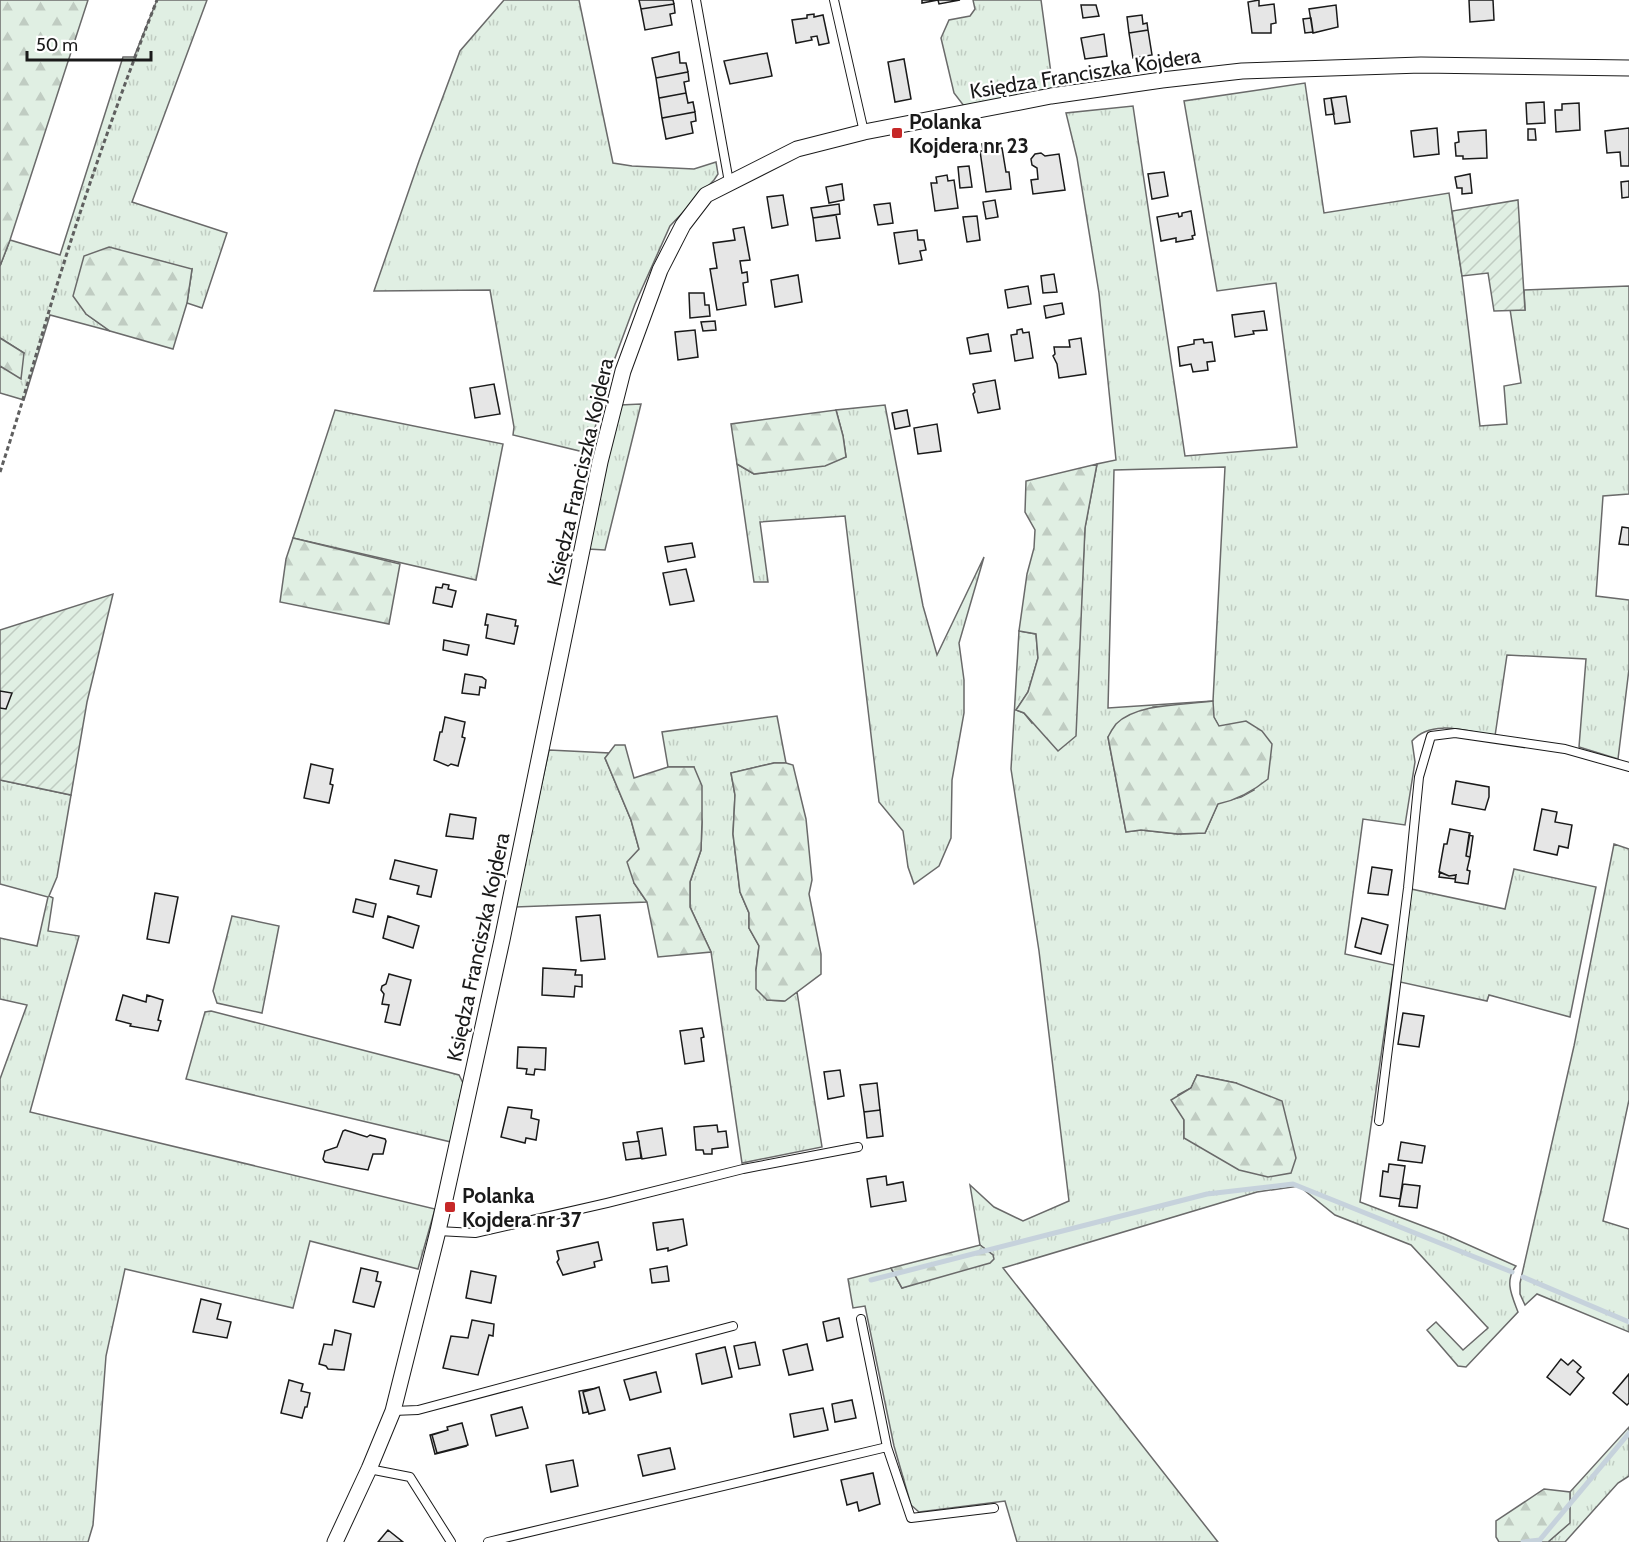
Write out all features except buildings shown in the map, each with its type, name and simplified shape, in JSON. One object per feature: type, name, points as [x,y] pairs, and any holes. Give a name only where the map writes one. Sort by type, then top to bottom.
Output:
[{"type":"street","name":"Księdza Franciszka Kojdera","points":[[335,1542],[393,1411],[438,1231],[502,940],[600,462],[623,371],[660,270],[682,225],[706,195],[797,149],[864,132],[1051,96],[1162,80],[1242,71],[1421,65],[1629,68]]},
{"type":"lane","points":[[696,0],[729,182]]},
{"type":"lane","points":[[834,0],[864,132]]},
{"type":"lane","points":[[1379,1120],[1408,888],[1419,777],[1431,736],[1455,733],[1565,749],[1629,767]]},
{"type":"lane","points":[[438,1231],[475,1233],[585,1209],[743,1169],[858,1148]]},
{"type":"lane","points":[[861,1319],[887,1447],[910,1518],[994,1508]]},
{"type":"lane","points":[[393,1411],[418,1410],[733,1326]]},
{"type":"lane","points":[[488,1542],[887,1447]]},
{"type":"lane","points":[[369,1469],[410,1477],[451,1542]]},
{"type":"path","points":[[0,472],[52,300],[97,164],[126,78],[157,0]]},
{"type":"green space","points":[[0,0],[88,0],[0,266]]},
{"type":"green space","points":[[157,0],[207,0],[132,202],[227,233],[202,308],[187,303],[192,269],[86,314],[110,331],[50,315],[24,400],[0,393],[0,366],[6,369],[24,353],[0,338],[0,266],[10,240],[60,255],[123,57],[134,57]]},
{"type":"green space","points":[[504,0],[579,0],[613,163],[694,169],[716,162],[718,174],[714,180],[670,226],[635,304],[612,366],[588,453],[513,435],[514,427],[490,290],[374,291],[460,51]]},
{"type":"green space","points":[[973,0],[1041,0],[1053,88],[964,106],[954,93],[941,38],[949,20],[970,16],[975,9]]},
{"type":"green space","points":[[1305,83],[1324,213],[1449,193],[1462,276],[1480,426],[1507,424],[1504,386],[1521,383],[1510,309],[1525,310],[1524,290],[1629,286],[1629,494],[1603,496],[1596,596],[1629,600],[1629,669],[1618,759],[1579,747],[1586,659],[1507,655],[1495,736],[1451,728],[1440,728],[1420,734],[1412,741],[1415,762],[1405,825],[1363,819],[1345,954],[1394,965],[1360,1202],[1444,1234],[1516,1266],[1510,1277],[1510,1283],[1518,1312],[1466,1367],[1458,1366],[1427,1330],[1436,1322],[1463,1350],[1488,1328],[1411,1245],[1335,1215],[1299,1186],[1257,1192],[1003,1268],[1218,1542],[1017,1542],[1005,1501],[919,1512],[911,1505],[894,1446],[865,1306],[853,1308],[848,1279],[891,1268],[902,1288],[993,1255],[980,1245],[970,1185],[994,1207],[1023,1221],[1069,1201],[1039,951],[1011,769],[1019,631],[1036,634],[1038,658],[1028,692],[1016,710],[1024,713],[1032,723],[1081,605],[1085,527],[1097,464],[1116,460],[1099,293],[1077,158],[1066,113],[1133,106],[1185,456],[1297,447],[1276,283],[1217,291],[1184,101]],"holes":[[[1225,467],[1213,701],[1108,708],[1114,470]],[[1175,706],[1214,718],[1254,790],[1241,797],[1218,803],[1205,833],[1178,834],[1141,830],[1126,832],[1108,737],[1153,707]],[[1197,1075],[1236,1083],[1184,1138],[1184,1120],[1178,1095],[1191,1088]]]},
{"type":"green space","points":[[1518,200],[1525,310],[1494,311],[1488,273],[1462,276],[1452,211]]},
{"type":"green space","points":[[109,247],[192,269],[187,303],[173,349],[110,331],[86,314],[73,296],[84,256]]},
{"type":"green space","points":[[0,338],[24,353],[21,379],[0,366]]},
{"type":"green space","points":[[641,404],[605,550],[588,549],[620,405]]},
{"type":"green space","points":[[885,405],[923,606],[937,655],[984,557],[959,643],[964,680],[964,713],[952,780],[951,838],[939,866],[914,884],[908,867],[903,831],[879,802],[845,516],[760,522],[768,582],[754,582],[737,464],[754,474],[846,457],[836,410]]},
{"type":"green space","points":[[335,410],[503,444],[476,580],[293,538]]},
{"type":"green space","points":[[836,410],[846,457],[825,466],[754,474],[737,464],[731,424]]},
{"type":"green space","points":[[1097,464],[1085,528],[1076,736],[1058,751],[1024,713],[1016,710],[1028,692],[1038,658],[1036,634],[1019,631],[1027,574],[1034,548],[1035,530],[1025,512],[1026,481]]},
{"type":"green space","points":[[293,538],[400,564],[389,624],[280,602],[286,559]]},
{"type":"green space","points":[[113,594],[87,702],[71,795],[0,780],[0,630]]},
{"type":"green space","points":[[1213,701],[1214,717],[1219,726],[1246,721],[1262,731],[1272,744],[1268,779],[1244,795],[1218,804],[1205,833],[1178,834],[1141,830],[1126,832],[1108,737],[1114,727],[1125,717],[1136,712],[1175,704]]},
{"type":"green space","points":[[777,716],[786,763],[774,763],[731,773],[735,795],[733,834],[740,892],[749,913],[749,928],[759,946],[756,970],[767,1000],[784,1001],[797,992],[822,1147],[742,1163],[711,952],[690,907],[690,882],[701,850],[702,822],[694,767],[668,767],[662,732]]},
{"type":"green space","points":[[615,745],[625,745],[634,778],[668,767],[694,767],[702,786],[702,822],[701,850],[690,882],[690,907],[711,952],[658,957],[647,902],[634,883],[627,862],[639,849],[631,820],[605,758]]},
{"type":"green space","points":[[549,750],[609,753],[605,758],[631,820],[639,849],[634,883],[647,902],[515,907]]},
{"type":"green space","points":[[774,763],[793,765],[806,819],[812,880],[809,894],[821,954],[821,974],[785,1001],[767,1000],[756,989],[759,946],[749,928],[749,913],[740,892],[733,834],[735,795],[731,773]]},
{"type":"green space","points":[[0,780],[71,795],[57,877],[49,896],[53,898],[48,931],[79,936],[30,1112],[435,1209],[418,1269],[310,1241],[293,1308],[125,1269],[106,1356],[93,1525],[88,1542],[0,1542],[0,1079],[27,1005],[0,999],[0,938],[37,946],[48,897],[0,884]]},
{"type":"green space","points":[[1614,844],[1629,849],[1629,1100],[1603,1221],[1629,1229],[1629,1332],[1537,1294],[1525,1305],[1520,1294],[1520,1283],[1574,1046]]},
{"type":"green space","points":[[1514,869],[1596,887],[1570,1017],[1489,995],[1487,1001],[1400,982],[1411,889],[1505,909]]},
{"type":"green space","points":[[232,916],[279,926],[262,1013],[217,1003],[213,991]]},
{"type":"green space","points":[[211,1011],[459,1075],[463,1083],[451,1142],[186,1079],[205,1012]]},
{"type":"green space","points":[[1197,1075],[1236,1083],[1282,1101],[1296,1158],[1291,1173],[1268,1177],[1239,1170],[1184,1138],[1184,1120],[1171,1100],[1191,1088]]},
{"type":"green space","points":[[980,1245],[993,1255],[994,1259],[990,1263],[902,1288],[891,1268]]},
{"type":"green space","points":[[1629,1427],[1629,1476],[1618,1483],[1565,1542],[1548,1542],[1569,1523],[1570,1492]]},
{"type":"green space","points":[[1544,1489],[1570,1492],[1570,1523],[1548,1542],[1499,1542],[1496,1537],[1496,1521]]},
{"type":"waterway","points":[[871,1280],[1207,1194],[1293,1184],[1512,1272]]},
{"type":"waterway","points":[[1523,1277],[1629,1322]]},
{"type":"waterway","points":[[1538,1542],[1629,1433]]},
{"type":"waterway","points":[[1523,1542],[1540,1540]]},
{"type":"place","name":"Polanka Kojdera nr 23","points":[[897,133]]},
{"type":"place","name":"Polanka Kojdera nr 37","points":[[450,1207]]}]
